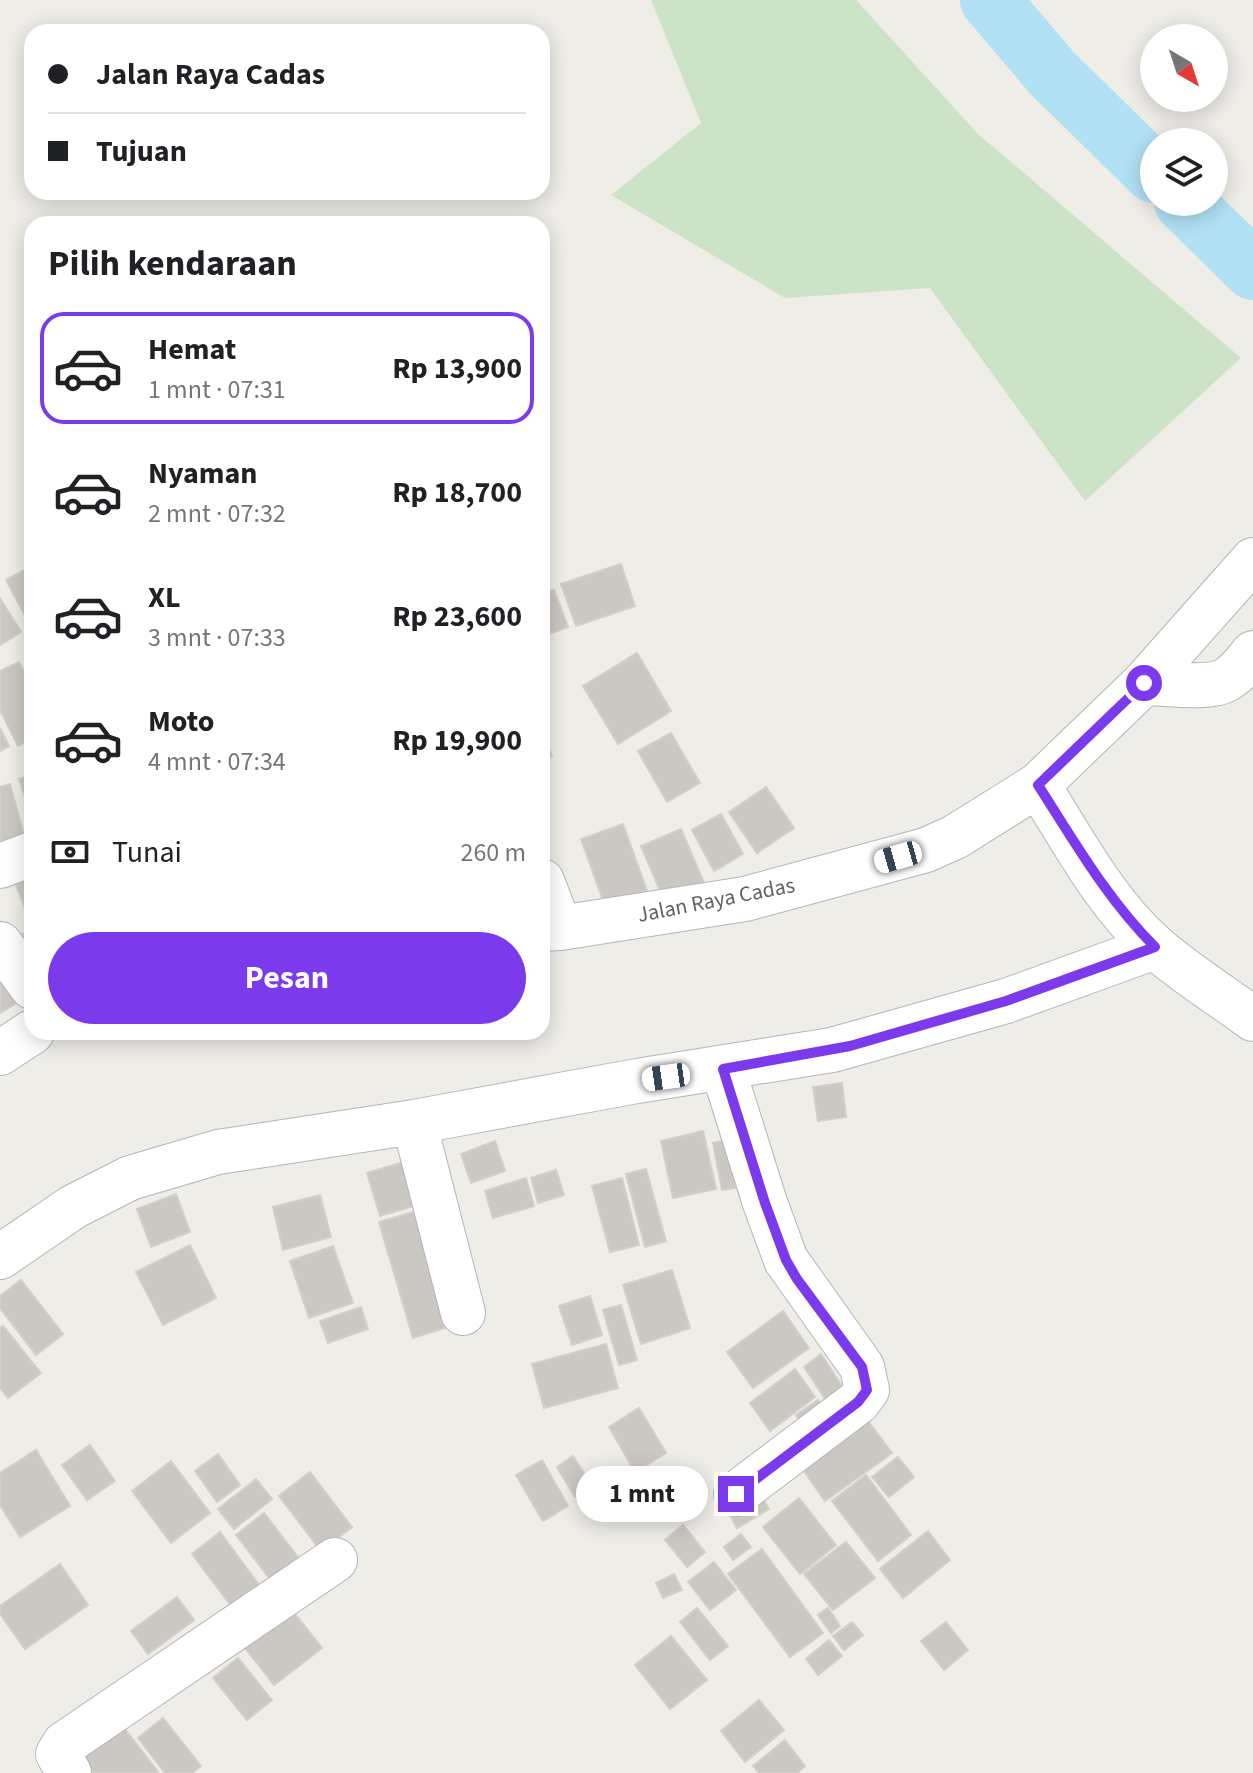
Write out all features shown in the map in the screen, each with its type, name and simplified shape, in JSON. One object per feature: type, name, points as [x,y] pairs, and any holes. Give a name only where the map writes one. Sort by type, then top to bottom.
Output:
[{"type":"street","name":"Jalan Raya Cadas","points":[[551,928],[745,899],[926,850],[955,837],[1038,785],[1144,683],[1253,560]]},
{"type":"street","points":[[1144,683],[1214,685],[1233,674],[1253,653]]},
{"type":"street","points":[[1038,785],[1096,876],[1143,936],[1253,1019]]},
{"type":"street","points":[[0,866],[24,857]]},
{"type":"street","points":[[0,1257],[73,1207],[130,1178],[172,1164],[256,1145],[414,1122],[850,1046],[1006,1001],[1143,936]]},
{"type":"street","points":[[0,944],[24,976]]},
{"type":"street","points":[[0,1053],[24,1037]]},
{"type":"street","points":[[723,1069],[786,1260],[862,1367],[867,1390],[858,1402],[736,1494]]},
{"type":"street","points":[[414,1122],[463,1313]]},
{"type":"street","points":[[69,1773],[58,1754],[64,1744],[335,1560]]},
{"type":"green space","points":[[651,0],[856,0],[978,134],[1241,358],[1085,501],[930,288],[785,298],[611,195],[701,123]]},
{"type":"building","points":[[621,564],[635,606],[576,626],[561,584]]},
{"type":"building","points":[[24,570],[24,614],[6,580]]},
{"type":"building","points":[[554,590],[568,627],[550,634],[550,591]]},
{"type":"building","points":[[0,598],[21,632],[0,645]]},
{"type":"building","points":[[637,653],[671,711],[618,744],[583,686]]},
{"type":"building","points":[[19,662],[24,672],[24,743],[18,746],[0,710],[0,671]]},
{"type":"building","points":[[0,728],[9,746],[0,751]]},
{"type":"building","points":[[671,733],[700,783],[667,802],[638,751]]},
{"type":"building","points":[[24,777],[24,794],[19,779]]},
{"type":"building","points":[[10,784],[24,835],[0,842],[0,787]]},
{"type":"building","points":[[766,787],[794,828],[757,853],[729,812]]},
{"type":"building","points":[[721,814],[743,854],[714,871],[692,830]]},
{"type":"building","points":[[623,824],[647,891],[605,906],[581,839]]},
{"type":"building","points":[[681,829],[704,883],[664,900],[641,846]]},
{"type":"building","points":[[24,867],[24,906],[11,872]]},
{"type":"building","points":[[0,961],[23,999],[0,1013]]},
{"type":"building","points":[[842,1083],[846,1117],[818,1121],[813,1087]]},
{"type":"building","points":[[703,1131],[716,1189],[673,1198],[661,1141]]},
{"type":"building","points":[[726,1140],[735,1188],[722,1190],[713,1143]]},
{"type":"building","points":[[495,1141],[505,1171],[471,1183],[461,1154]]},
{"type":"building","points":[[407,1161],[420,1204],[380,1216],[367,1173]]},
{"type":"building","points":[[646,1169],[666,1241],[645,1247],[626,1174]]},
{"type":"building","points":[[556,1170],[564,1195],[538,1203],[531,1178]]},
{"type":"building","points":[[526,1178],[534,1206],[493,1218],[485,1191]]},
{"type":"building","points":[[622,1178],[639,1245],[610,1252],[592,1186]]},
{"type":"building","points":[[176,1194],[190,1232],[151,1247],[137,1209]]},
{"type":"building","points":[[320,1195],[331,1237],[283,1250],[273,1207]]},
{"type":"building","points":[[417,1211],[451,1326],[413,1338],[379,1222]]},
{"type":"building","points":[[190,1245],[216,1298],[163,1325],[136,1272]]},
{"type":"building","points":[[333,1246],[353,1303],[309,1318],[290,1261]]},
{"type":"building","points":[[672,1270],[690,1328],[641,1344],[623,1285]]},
{"type":"building","points":[[21,1280],[63,1334],[36,1355],[0,1308],[0,1296]]},
{"type":"building","points":[[590,1296],[602,1335],[572,1345],[559,1306]]},
{"type":"building","points":[[621,1305],[637,1360],[619,1365],[603,1310]]},
{"type":"building","points":[[361,1307],[368,1329],[328,1343],[320,1321]]},
{"type":"building","points":[[783,1311],[809,1348],[753,1388],[727,1352]]},
{"type":"building","points":[[3,1326],[41,1373],[8,1398],[0,1388],[0,1328]]},
{"type":"building","points":[[606,1344],[618,1388],[544,1408],[532,1364]]},
{"type":"building","points":[[821,1354],[845,1391],[828,1403],[804,1367]]},
{"type":"building","points":[[795,1369],[815,1397],[770,1431],[750,1403]]},
{"type":"building","points":[[818,1400],[827,1413],[805,1428],[796,1415]]},
{"type":"building","points":[[639,1408],[666,1453],[635,1472],[609,1427]]},
{"type":"building","points":[[868,1421],[892,1453],[825,1501],[802,1468]]},
{"type":"building","points":[[90,1445],[115,1481],[87,1500],[62,1465]]},
{"type":"building","points":[[36,1450],[70,1506],[20,1537],[0,1505],[0,1473]]},
{"type":"building","points":[[218,1454],[240,1485],[217,1502],[195,1471]]},
{"type":"building","points":[[573,1456],[592,1486],[575,1497],[557,1467]]},
{"type":"building","points":[[898,1457],[914,1477],[889,1497],[872,1477]]},
{"type":"building","points":[[542,1460],[568,1506],[543,1521],[516,1475]]},
{"type":"building","points":[[171,1461],[210,1513],[171,1543],[132,1491]]},
{"type":"building","points":[[310,1472],[352,1527],[321,1551],[279,1496]]},
{"type":"building","points":[[866,1475],[911,1535],[878,1561],[832,1501]]},
{"type":"building","points":[[256,1479],[272,1499],[234,1529],[218,1509]]},
{"type":"building","points":[[761,1495],[769,1509],[737,1528],[728,1512]]},
{"type":"building","points":[[799,1498],[836,1545],[800,1574],[763,1527]]},
{"type":"building","points":[[264,1513],[301,1561],[273,1583],[236,1535]]},
{"type":"building","points":[[683,1525],[705,1552],[687,1567],[665,1540]]},
{"type":"building","points":[[928,1531],[950,1560],[903,1598],[880,1569]]},
{"type":"building","points":[[220,1532],[260,1586],[232,1607],[192,1554]]},
{"type":"building","points":[[741,1534],[751,1547],[733,1560],[724,1547]]},
{"type":"building","points":[[846,1542],[875,1578],[833,1610],[804,1574]]},
{"type":"building","points":[[762,1549],[823,1633],[790,1657],[728,1574]]},
{"type":"building","points":[[714,1562],[736,1590],[710,1610],[688,1582]]},
{"type":"building","points":[[60,1564],[88,1605],[25,1649],[0,1614],[0,1606]]},
{"type":"building","points":[[674,1574],[682,1590],[663,1598],[656,1583]]},
{"type":"building","points":[[177,1597],[194,1620],[148,1654],[131,1631]]},
{"type":"building","points":[[697,1608],[728,1646],[710,1660],[680,1622]]},
{"type":"building","points":[[828,1608],[840,1626],[831,1633],[818,1615]]},
{"type":"building","points":[[292,1610],[322,1648],[274,1685],[245,1648]]},
{"type":"building","points":[[852,1622],[863,1635],[844,1650],[833,1636]]},
{"type":"building","points":[[946,1622],[968,1650],[944,1670],[921,1641]]},
{"type":"building","points":[[671,1636],[707,1680],[670,1709],[635,1665]]},
{"type":"building","points":[[829,1640],[842,1656],[818,1675],[806,1659]]},
{"type":"building","points":[[238,1658],[272,1700],[247,1720],[213,1678]]},
{"type":"building","points":[[759,1700],[784,1730],[745,1762],[721,1731]]},
{"type":"building","points":[[163,1718],[201,1766],[192,1773],[165,1773],[138,1738]]},
{"type":"building","points":[[121,1724],[157,1773],[94,1773],[80,1755]]},
{"type":"building","points":[[785,1740],[805,1766],[797,1773],[759,1773],[753,1766]]},
{"type":"waterway","points":[[990,0],[1052,73],[1140,159]]},
{"type":"waterway","points":[[1198,216],[1253,270]]},
{"type":"route","points":[[736,1494],[858,1402],[867,1390],[862,1367],[786,1260],[723,1069],[850,1046],[1006,1001],[1155,947],[1132,924],[1096,876],[1038,785],[1144,683]]}]
